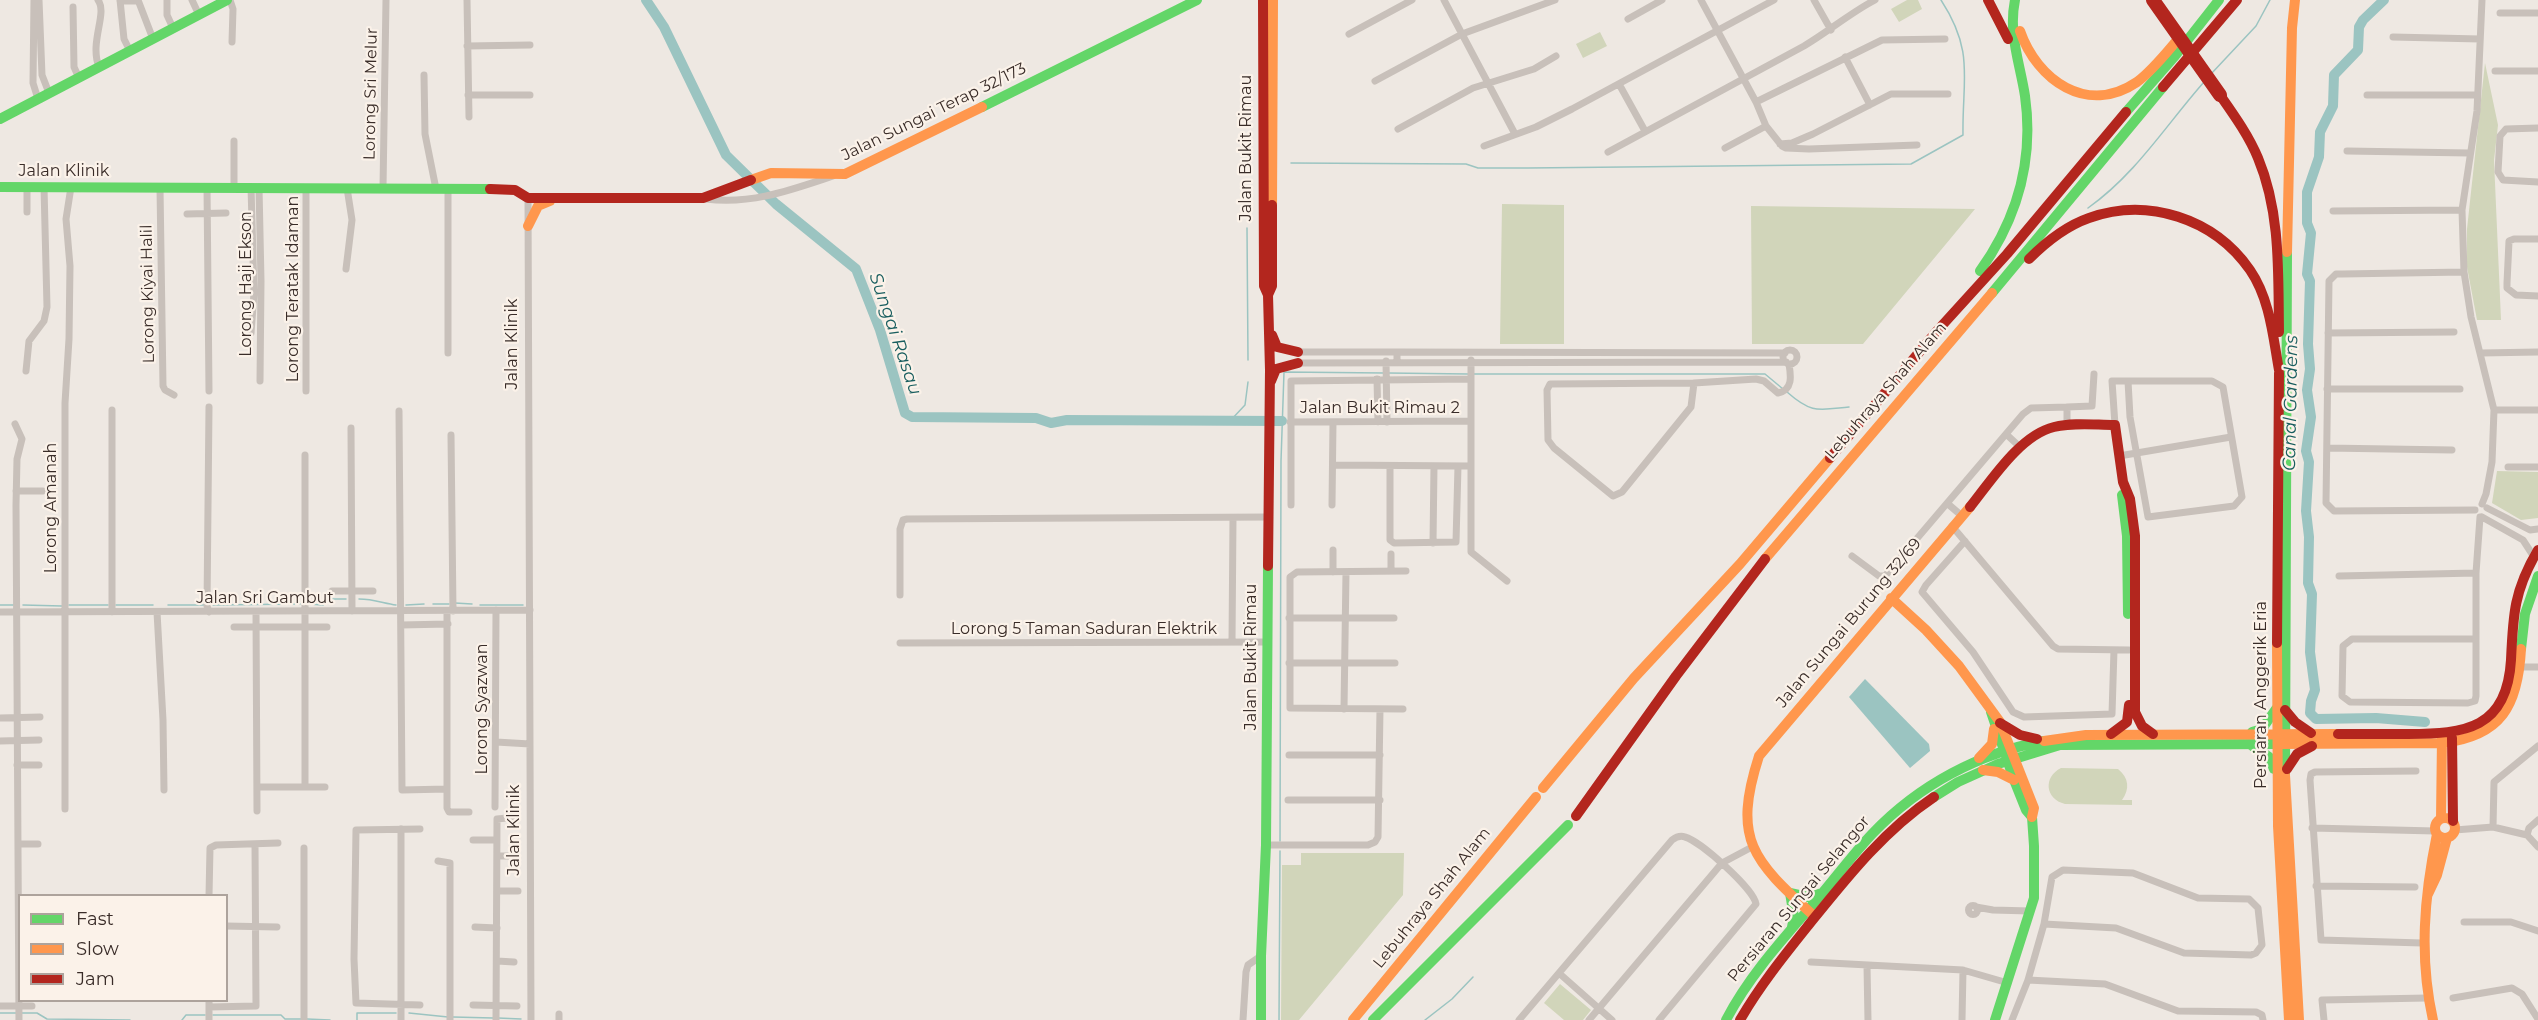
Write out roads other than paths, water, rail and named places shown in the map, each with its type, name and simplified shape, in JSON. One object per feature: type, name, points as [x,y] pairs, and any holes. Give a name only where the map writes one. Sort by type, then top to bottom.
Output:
[{"type":"main road","points":[[0,119],[229,0]]},
{"type":"main road","name":"Jalan Sungai Terap 32/173","points":[[528,198],[703,198],[771,173],[845,174],[1197,0]]},
{"type":"main road","name":"Jalan Bukit Rimau","points":[[1261,1020],[1261,956],[1266,845],[1270,407],[1268,295],[1264,286],[1265,0]]},
{"type":"main road","points":[[1988,0],[2004,28],[2019,70]]},
{"type":"main road","points":[[1937,331],[1994,254],[2018,198],[2025,167],[2027,113],[2012,24],[2015,0]]},
{"type":"main road","points":[[2023,0],[2019,14],[2019,27],[2025,48],[2033,62],[2056,84],[2078,93],[2089,94],[2122,90],[2138,81],[2189,27],[2206,14]]},
{"type":"main road","points":[[2153,0],[2252,130],[2270,166],[2281,205],[2287,252]]},
{"type":"main road","points":[[2163,0],[2223,92],[2249,139],[2271,196],[2277,249],[2279,370]]},
{"type":"main road","name":"Lebuhraya Shah Alam","points":[[1353,1020],[1634,678],[1740,564],[1937,331],[2007,254],[2062,186],[2138,100],[2218,0]]},
{"type":"main road","name":"Lebuhraya Shah Alam","points":[[1373,1020],[1572,820],[1755,570],[1986,300],[2084,179],[2237,0]]},
{"type":"main road","points":[[2287,252],[2292,28],[2295,0]]},
{"type":"main road","name":"Jalan Klinik","points":[[0,188],[508,189],[515,190],[528,198]]},
{"type":"main road","points":[[528,226],[539,204],[574,198]]},
{"type":"main road","points":[[1986,300],[2043,246],[2068,228],[2089,218],[2130,209],[2174,214],[2195,222],[2217,235],[2249,269],[2265,303],[2279,370]]},
{"type":"main road","name":"Persiaran Anggerik Eria","points":[[2281,709],[2287,465],[2287,252]]},
{"type":"main road","points":[[1269,317],[1274,344],[1298,358]]},
{"type":"main road","points":[[1270,386],[1276,369],[1298,358]]},
{"type":"main road","name":"Persiaran Anggerik Eria","points":[[2279,370],[2281,739],[2278,826],[2289,1020]]},
{"type":"main road","points":[[2110,734],[2122,728],[2129,718],[2123,482],[2115,425]]},
{"type":"main road","name":"Jalan Sungai Burung 32/69","points":[[1752,847],[1748,804],[1752,777],[1759,756],[2020,447],[2036,431],[2051,426],[2115,425]]},
{"type":"main road","points":[[2123,482],[2130,499],[2135,536],[2135,712],[2142,726],[2153,734]]},
{"type":"main road","points":[[2213,734],[2281,739],[2321,739],[2447,738],[2481,733],[2506,711],[2516,693],[2513,612],[2521,581],[2536,554]]},
{"type":"main road","points":[[2515,666],[2523,622],[2538,576]]},
{"type":"main road","points":[[2128,608],[2135,594]]},
{"type":"main road","points":[[1891,597],[1959,666],[1995,720],[2019,780],[2026,810],[2033,812],[2034,898],[1995,1020]]},
{"type":"main road","points":[[2213,734],[2255,732],[2262,729],[2281,709],[2300,726],[2321,739]]},
{"type":"main road","points":[[1995,720],[2041,745],[2026,763],[2019,780]]},
{"type":"main road","points":[[1995,720],[1992,744],[1978,766],[2019,780]]},
{"type":"main road","name":"Persiaran Sungai Selangor","points":[[1740,1020],[1753,996],[1811,914],[1822,893],[1870,837],[1898,810],[1930,786],[2009,754],[2041,745],[2110,734],[2213,734]]},
{"type":"main road","points":[[2433,1020],[2427,998],[2422,943],[2428,894],[2434,885],[2445,829],[2447,738]]},
{"type":"main road","name":"Persiaran Anggerik Eria","points":[[2281,739],[2285,771],[2299,1020]]},
{"type":"main road","name":"Persiaran Sungai Selangor","points":[[2041,745],[2245,743],[2281,739]]},
{"type":"main road","points":[[2285,771],[2300,751],[2321,739]]},
{"type":"main road","points":[[2245,743],[2262,751],[2272,760],[2278,826]]},
{"type":"main road","name":"Persiaran Sungai Selangor","points":[[1726,1020],[1747,984],[1791,930],[1811,914],[1904,819],[1978,766]]},
{"type":"main road","points":[[1752,847],[1761,861],[1811,914]]},
{"type":"main road","points":[[1790,893],[1808,897],[1822,893]]},
{"type":"main road","points":[[1790,893],[1794,917],[1791,930]]},
{"type":"street","points":[[34,0],[33,84],[44,96]]},
{"type":"street","points":[[39,0],[44,96]]},
{"type":"street","points":[[98,0],[102,5],[95,56],[99,67]]},
{"type":"street","points":[[130,51],[124,39],[120,0],[138,0],[153,39]]},
{"type":"street","points":[[167,0],[167,15],[173,28]]},
{"type":"street","points":[[192,0],[199,15]]},
{"type":"street","points":[[229,0],[232,9],[232,42]]},
{"type":"street","name":"Lorong Sri Melur","points":[[383,188],[386,0]]},
{"type":"street","points":[[467,0],[469,117]]},
{"type":"street","points":[[1349,34],[1412,0]]},
{"type":"street","points":[[1444,0],[1515,134]]},
{"type":"street","points":[[1375,81],[1461,34],[1555,0]]},
{"type":"street","points":[[1628,19],[1662,0]]},
{"type":"street","points":[[1701,0],[1756,102],[1766,126],[1780,144],[1786,148],[1809,149],[1917,145]]},
{"type":"street","points":[[1484,146],[1536,127],[1774,0]]},
{"type":"street","points":[[1814,0],[1831,30]]},
{"type":"street","points":[[1608,152],[1831,30],[1857,9],[1875,0]]},
{"type":"street","points":[[2481,517],[2487,514],[2484,506],[2492,462],[2494,410],[2471,317],[2464,272],[2462,210],[2477,95],[2482,0]]},
{"type":"street","points":[[73,7],[74,67],[79,78]]},
{"type":"street","points":[[2500,13],[2538,13]]},
{"type":"street","points":[[2393,37],[2480,39]]},
{"type":"street","points":[[1756,102],[1882,40],[1945,39]]},
{"type":"street","points":[[467,46],[530,45]]},
{"type":"street","points":[[1398,129],[1473,88],[1534,69],[1556,56]]},
{"type":"street","points":[[1845,57],[1870,105]]},
{"type":"street","points":[[2495,71],[2538,71]]},
{"type":"street","points":[[424,75],[425,134],[442,189],[448,353]]},
{"type":"street","points":[[1619,84],[1645,131]]},
{"type":"street","points":[[468,94],[530,95]]},
{"type":"street","points":[[1780,144],[1792,143],[1813,134],[1892,94],[1948,94]]},
{"type":"street","points":[[2367,95],[2477,95]]},
{"type":"street","points":[[1725,148],[1766,126]]},
{"type":"street","points":[[2538,128],[2502,131],[2498,172],[2503,180],[2509,182],[2538,182]]},
{"type":"street","points":[[1809,149],[1809,140],[1813,134]]},
{"type":"street","points":[[234,141],[234,187]]},
{"type":"street","points":[[2347,151],[2469,153]]},
{"type":"street","points":[[703,198],[720,201],[760,199],[835,175]]},
{"type":"street","points":[[27,187],[27,212]]},
{"type":"street","points":[[26,370],[29,341],[44,321],[47,307],[44,187]]},
{"type":"street","name":"Lorong Amanah","points":[[65,809],[65,404],[70,266],[66,219],[71,187]]},
{"type":"street","points":[[207,187],[209,391]]},
{"type":"street","points":[[251,333],[254,293],[255,187]]},
{"type":"street","name":"Lorong Haji Ekson","points":[[255,187],[261,281],[260,381]]},
{"type":"street","name":"Lorong Kiyai Halil","points":[[160,188],[163,386],[165,390],[174,395]]},
{"type":"street","name":"Lorong Teratak Idaman","points":[[306,188],[306,391]]},
{"type":"street","points":[[346,268],[352,220],[347,188]]},
{"type":"street","name":"Jalan Klinik","points":[[528,198],[531,1020]]},
{"type":"street","points":[[2333,212],[2462,210]]},
{"type":"street","points":[[187,214],[226,213]]},
{"type":"street","points":[[2538,239],[2514,238],[2509,241],[2507,273],[2507,288],[2510,292],[2516,296],[2538,296]]},
{"type":"street","points":[[2464,272],[2336,274],[2329,280],[2326,503],[2334,512],[2475,510],[2484,506]]},
{"type":"street","points":[[2328,333],[2454,332]]},
{"type":"street","points":[[1792,351],[1797,355],[1796,362],[1788,363],[1471,372],[1386,371],[1298,358],[1270,358],[1386,352],[1785,353],[1792,351]]},
{"type":"street","points":[[1386,352],[1387,422]]},
{"type":"street","points":[[1397,352],[1397,363]]},
{"type":"street","points":[[1471,352],[1471,552],[1507,581]]},
{"type":"street","points":[[2481,352],[2538,352]]},
{"type":"street","points":[[1694,383],[1691,408],[1622,492],[1616,496],[1604,490],[1554,448],[1548,440],[1547,390],[1550,384],[1761,380],[1775,392],[1785,391],[1790,380],[1785,353]]},
{"type":"street","points":[[1292,505],[1290,422],[1292,381],[1377,379],[1397,363],[1471,372]]},
{"type":"street","points":[[1852,556],[1879,576],[1885,576],[1948,504],[2018,418],[2031,408],[2092,406],[2094,374]]},
{"type":"street","points":[[1377,379],[1378,422]]},
{"type":"street","points":[[2115,425],[2112,381],[2128,381],[2217,383],[2223,387],[2242,497],[2240,502],[2234,506],[2148,518],[2130,417],[2128,381]]},
{"type":"street","points":[[2327,389],[2460,388]]},
{"type":"street","points":[[209,407],[207,606],[209,612]]},
{"type":"street","points":[[2067,407],[2067,425]]},
{"type":"street","points":[[112,410],[112,612]]},
{"type":"street","points":[[2494,410],[2538,410]]},
{"type":"street","points":[[399,411],[402,790],[447,789]]},
{"type":"street","name":"Jalan Bukit Rimau 2","points":[[1290,422],[1470,421]]},
{"type":"street","points":[[1332,504],[1333,422]]},
{"type":"street","points":[[15,424],[22,439],[18,449],[16,491],[18,894]]},
{"type":"street","points":[[351,428],[352,611]]},
{"type":"street","points":[[2006,434],[2020,447]]},
{"type":"street","points":[[451,435],[447,808],[449,812],[468,812]]},
{"type":"street","points":[[2119,456],[2231,437]]},
{"type":"street","points":[[2327,448],[2452,450]]},
{"type":"street","points":[[305,455],[305,787]]},
{"type":"street","points":[[1333,465],[1470,466]]},
{"type":"street","points":[[1390,466],[1391,542],[1454,543],[1457,541],[1458,466]]},
{"type":"street","points":[[1433,543],[1434,466]]},
{"type":"street","points":[[2508,467],[2538,467]]},
{"type":"street","points":[[16,491],[43,491]]},
{"type":"street","points":[[1948,504],[1965,541],[2053,646],[2058,649],[2129,650]]},
{"type":"street","points":[[2484,506],[2530,530],[2538,530]]},
{"type":"street","points":[[2475,510],[2481,517],[2524,541],[2536,554]]},
{"type":"street","points":[[900,595],[900,529],[903,520],[907,519],[1269,517]]},
{"type":"street","points":[[2476,639],[2352,639],[2346,641],[2343,646],[2342,696],[2350,702],[2473,702],[2476,696],[2476,639],[2476,573],[2481,517]]},
{"type":"street","points":[[1232,642],[1233,518]]},
{"type":"street","points":[[2504,529],[2508,519]]},
{"type":"street","points":[[1965,541],[1922,592],[1979,660],[2013,712],[2024,717],[2112,714],[2114,650]]},
{"type":"street","points":[[1333,550],[1333,572]]},
{"type":"street","points":[[1391,554],[1391,572]]},
{"type":"street","points":[[1403,709],[1290,708],[1289,618],[1292,574],[1406,571]]},
{"type":"street","points":[[1344,709],[1346,572]]},
{"type":"street","points":[[2339,576],[2476,573]]},
{"type":"street","points":[[332,591],[373,591]]},
{"type":"street","name":"Lorong Syazwan","points":[[495,807],[496,610]]},
{"type":"street","name":"Jalan Sri Gambut","points":[[0,612],[530,610]]},
{"type":"street","points":[[157,612],[164,790]]},
{"type":"street","points":[[256,612],[257,811]]},
{"type":"street","points":[[1289,618],[1394,618]]},
{"type":"street","points":[[401,625],[448,624]]},
{"type":"street","points":[[234,627],[327,627]]},
{"type":"street","name":"Lorong 5 Taman Saduran Elektrik","points":[[900,643],[1268,642]]},
{"type":"street","points":[[1289,663],[1395,663]]},
{"type":"street","points":[[2515,666],[2538,667]]},
{"type":"street","points":[[1266,845],[1372,844],[1378,837],[1380,709]]},
{"type":"street","points":[[0,718],[40,717]]},
{"type":"street","points":[[0,741],[39,740]]},
{"type":"street","points":[[496,742],[530,744]]},
{"type":"street","points":[[2493,827],[2494,782],[2538,746]]},
{"type":"street","points":[[1288,755],[1380,754]]},
{"type":"street","points":[[17,765],[39,765]]},
{"type":"street","points":[[2416,771],[2314,771],[2310,780],[2321,940],[2422,943]]},
{"type":"street","points":[[257,787],[325,787]]},
{"type":"street","points":[[1288,800],[1380,800]]},
{"type":"street","points":[[497,1014],[497,819],[517,817]]},
{"type":"street","points":[[2527,835],[2529,828],[2538,820]]},
{"type":"street","points":[[2312,828],[2493,827],[2527,835],[2538,846]]},
{"type":"street","points":[[401,829],[401,1020]]},
{"type":"street","points":[[420,829],[356,830],[354,959],[356,1003],[420,1005]]},
{"type":"street","points":[[1519,1020],[1676,837],[1686,837],[1722,863],[1753,894],[1756,904],[1659,1020]]},
{"type":"street","points":[[473,840],[497,840]]},
{"type":"street","points":[[210,894],[210,848],[216,845],[278,843]]},
{"type":"street","points":[[18,844],[38,844]]},
{"type":"street","points":[[209,1011],[256,1006],[255,844]]},
{"type":"street","points":[[1589,1020],[1722,863],[1752,847]]},
{"type":"street","points":[[304,848],[305,1018]]},
{"type":"street","points":[[497,856],[512,856]]},
{"type":"street","points":[[438,861],[450,863],[451,1017]]},
{"type":"street","points":[[2012,1020],[2028,980],[2044,924],[2051,880],[2054,874],[2063,870],[2133,873],[2198,898],[2249,899],[2258,908],[2262,945],[2256,953],[2251,955],[2184,953],[2116,928],[2044,924]]},
{"type":"street","points":[[2316,886],[2415,887]]},
{"type":"street","points":[[497,891],[518,891]]},
{"type":"street","points":[[1976,910],[2030,911]]},
{"type":"street","points":[[2464,922],[2511,922],[2538,931]]},
{"type":"street","points":[[228,926],[277,927]]},
{"type":"street","points":[[475,927],[497,928]]},
{"type":"street","points":[[1243,1020],[1246,972],[1248,965],[1261,956]]},
{"type":"street","points":[[497,962],[514,962]]},
{"type":"street","points":[[1811,962],[1963,970],[2008,983]]},
{"type":"street","points":[[1867,966],[1868,1020]]},
{"type":"street","points":[[1962,1020],[1963,970]]},
{"type":"street","points":[[1560,974],[1612,1020]]},
{"type":"street","points":[[2028,980],[2105,984],[2178,1011],[2256,1012],[2262,1015],[2264,1020]]},
{"type":"street","points":[[2453,998],[2512,988],[2522,994],[2538,1019]]},
{"type":"street","points":[[2324,1020],[2322,1000],[2427,998]]},
{"type":"street","points":[[473,1005],[497,1014],[517,1006]]},
{"type":"street","points":[[0,1006],[19,1014],[33,1006]]},
{"type":"water","points":[[1865,679],[1929,744],[1930,751],[1910,768],[1849,697]]},
{"type":"waterway","name":"Sungai Rasau","points":[[646,0],[664,27],[726,155],[776,204],[856,269],[880,330],[905,413],[912,417],[1036,418],[1051,423],[1067,420],[1282,421]]},
{"type":"waterway","points":[[1291,163],[1466,164],[1478,168],[1911,164],[1963,135],[1965,81],[1963,51],[1952,18],[1941,0]]},
{"type":"waterway","points":[[2211,74],[2256,26],[2270,0]]},
{"type":"waterway","name":"Canal Gardens","points":[[2384,0],[2363,20],[2359,27],[2358,50],[2334,75],[2333,106],[2320,132],[2319,157],[2307,192],[2307,223],[2311,233],[2307,274],[2310,281],[2308,344],[2310,369],[2307,390],[2311,417],[2306,451],[2309,462],[2306,511],[2309,537],[2308,583],[2312,594],[2310,652],[2315,690],[2310,713],[2316,719],[2376,718],[2425,722]]},
{"type":"waterway","points":[[2088,208],[2136,165],[2204,82]]},
{"type":"waterway","points":[[1247,228],[1248,360]]},
{"type":"waterway","points":[[1280,841],[1281,461],[1284,372],[1384,373]]},
{"type":"waterway","points":[[1388,373],[1468,374]]},
{"type":"waterway","points":[[1472,374],[1765,374],[1783,389]]},
{"type":"waterway","points":[[1230,421],[1245,405],[1248,382]]},
{"type":"waterway","points":[[1787,392],[1803,404],[1816,409],[1849,407]]},
{"type":"waterway","points":[[309,604],[323,605],[328,599],[346,599]]},
{"type":"waterway","points":[[359,599],[396,605]]},
{"type":"waterway","points":[[455,603],[472,604]]},
{"type":"waterway","points":[[213,605],[300,604]]},
{"type":"waterway","points":[[406,605],[424,604]]},
{"type":"waterway","points":[[433,604],[449,604]]},
{"type":"waterway","points":[[0,605],[15,605]]},
{"type":"waterway","points":[[23,605],[62,606]]},
{"type":"waterway","points":[[69,605],[108,605]]},
{"type":"waterway","points":[[116,605],[153,605]]},
{"type":"waterway","points":[[168,605],[204,605]]},
{"type":"waterway","points":[[480,605],[523,605]]},
{"type":"waterway","points":[[1279,1020],[1280,851]]},
{"type":"waterway","points":[[1425,1020],[1452,999],[1473,977]]},
{"type":"waterway","points":[[0,1013],[16,1013]]},
{"type":"waterway","points":[[21,1013],[37,1013],[47,1019],[130,1020]]},
{"type":"waterway","points":[[357,1020],[357,1013],[396,1013]]},
{"type":"waterway","points":[[409,1013],[448,1017]]},
{"type":"waterway","points":[[182,1020],[186,1015],[205,1015]]},
{"type":"waterway","points":[[213,1015],[281,1015],[285,1019],[302,1019]]},
{"type":"waterway","points":[[453,1017],[493,1018]]},
{"type":"waterway","points":[[498,1018],[521,1019]]},
{"type":"waterway","points":[[307,1019],[330,1020]]}]
